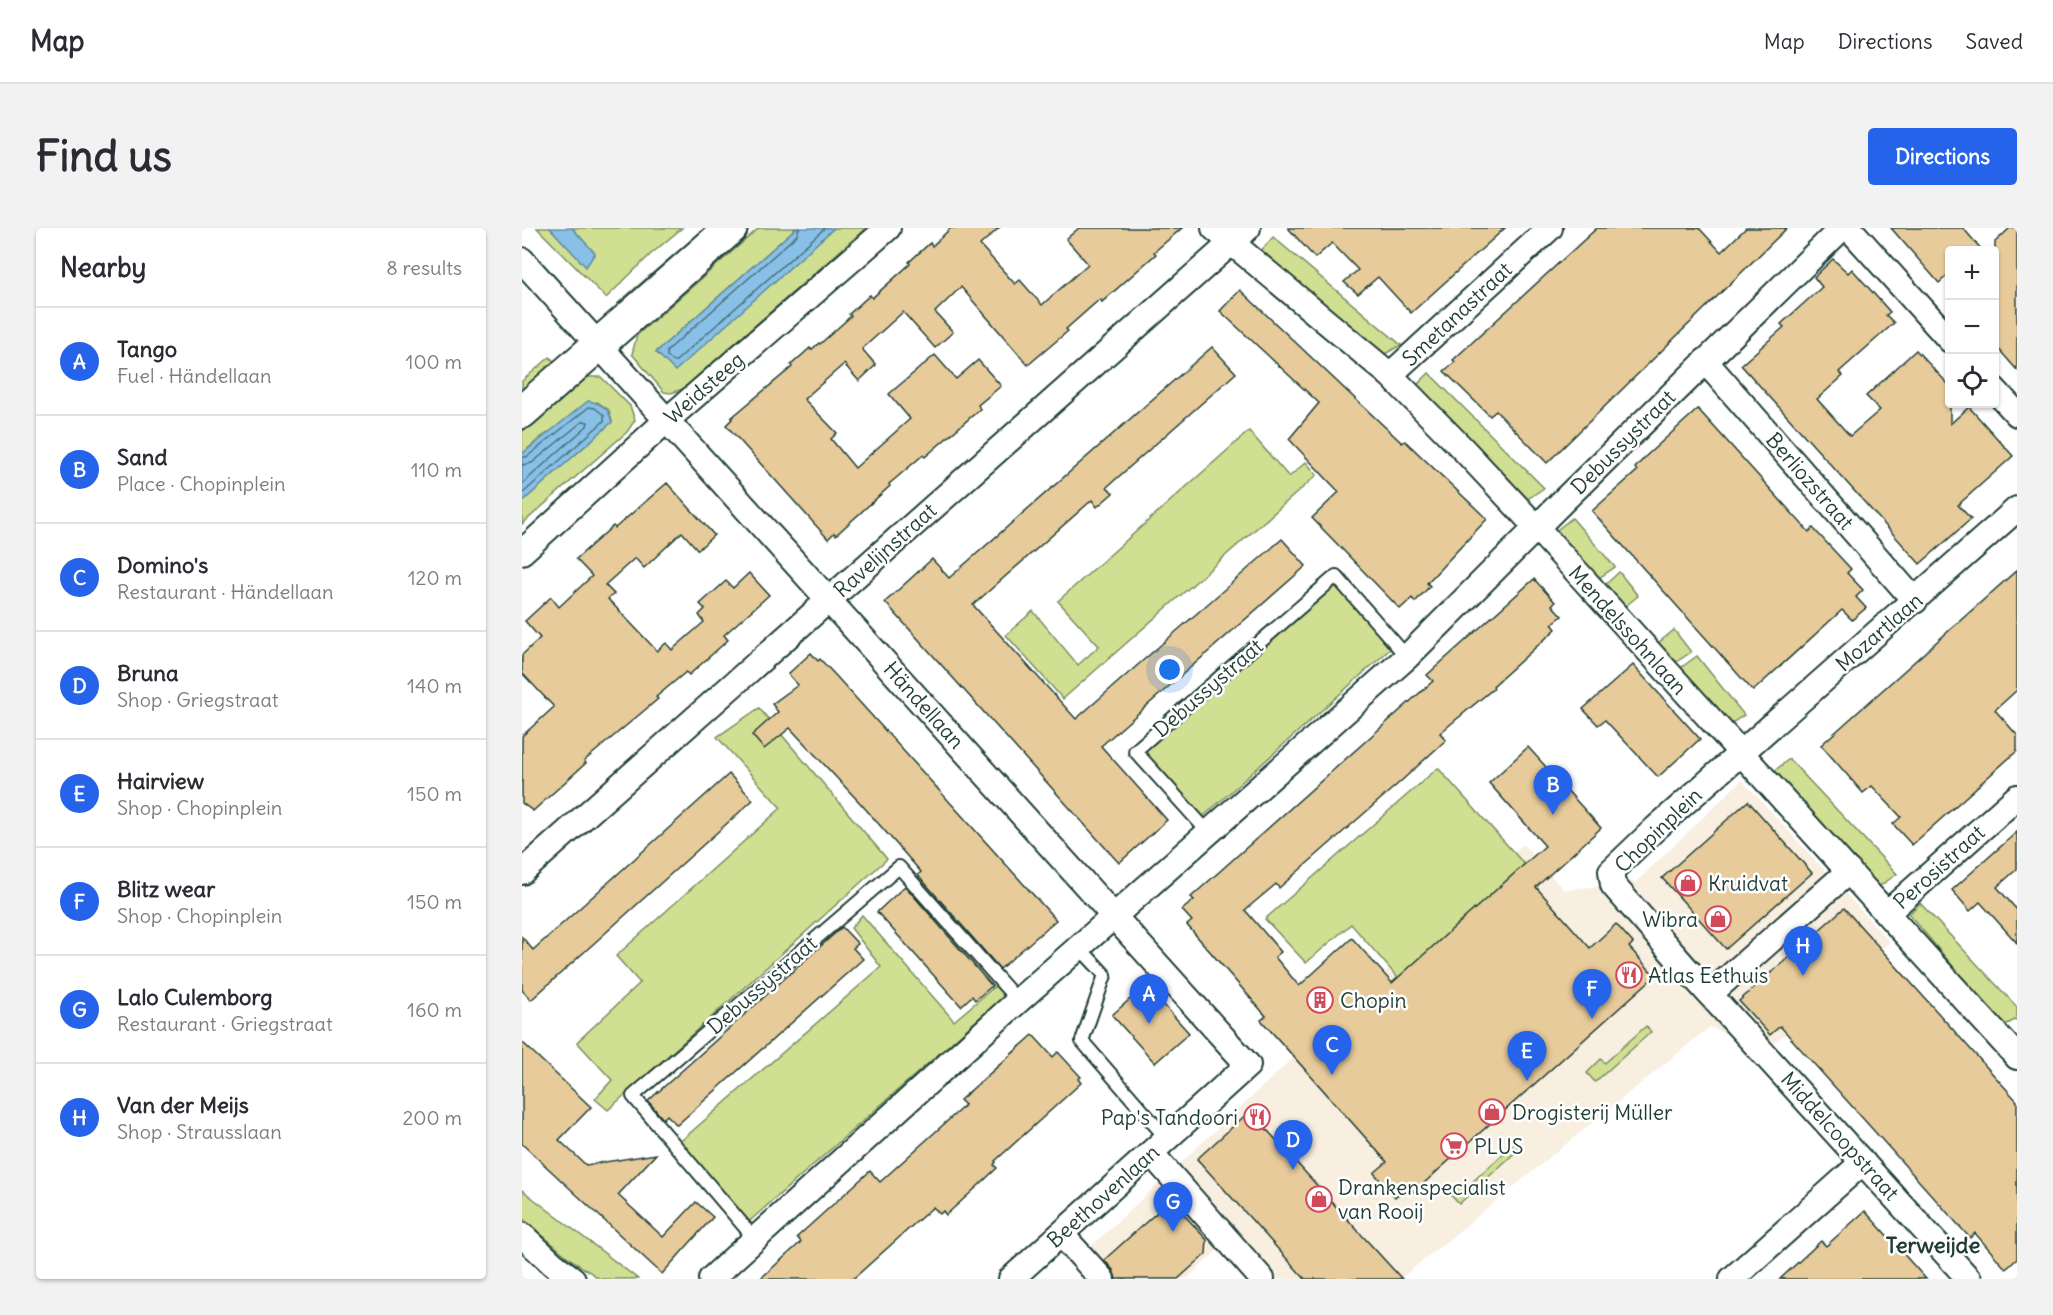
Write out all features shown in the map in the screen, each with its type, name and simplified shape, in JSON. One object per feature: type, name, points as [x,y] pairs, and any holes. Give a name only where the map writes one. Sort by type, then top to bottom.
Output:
[{"type":"street","points":[[522,412],[731,228]]},
{"type":"street","name":"Weidsteeg","points":[[522,552],[667,420],[888,228]]},
{"type":"street","name":"Smetanastraat","points":[[1390,375],[1550,228]]},
{"type":"street","name":"Debussystraat","points":[[711,1279],[1113,915],[1407,657],[1536,527],[1842,228]]},
{"type":"street","points":[[1849,228],[1945,334]]},
{"type":"street","name":"Mendelssohnlaan","points":[[1231,233],[1390,375],[1462,448],[1740,754],[2014,1047]]},
{"type":"street","name":"Ravelijnstraat","points":[[522,872],[829,600],[1231,233]]},
{"type":"street","name":"Händellaan","points":[[522,260],[1248,1065]]},
{"type":"street","name":"Berliozstraat","points":[[1705,361],[1915,601]]},
{"type":"street","points":[[1999,394],[2017,414]]},
{"type":"street","name":"Mozartlaan","points":[[1740,754],[2017,509]]},
{"type":"street","name":"Chopinplein","points":[[1710,994],[1613,885],[1611,871],[1740,754]]},
{"type":"street","name":"Perosistraat","points":[[1887,912],[2017,797]]},
{"type":"street","points":[[1710,994],[1849,871]]},
{"type":"street","name":"Middelcoopstraat","points":[[1710,994],[1969,1279]]},
{"type":"street","name":"Beethovenlaan","points":[[1011,1279],[1248,1065]]},
{"type":"street","points":[[1159,1146],[1262,1279]]},
{"type":"street","points":[[1732,1279],[1863,1162]]},
{"type":"street","points":[[1061,1234],[1102,1279]]},
{"type":"street","points":[[522,1235],[573,1279]]},
{"type":"lane","name":"Debussystraat","points":[[1209,833],[1135,751],[1336,576],[1407,657]]},
{"type":"lane","name":"Debussystraat","points":[[755,1239],[633,1096],[899,867],[1018,1001]]},
{"type":"lane","points":[[1079,947],[1105,975],[1082,1041],[1159,1146]]},
{"type":"shaded area","points":[[1742,780],[1890,942],[1764,1052],[1710,1027],[1400,1279],[1243,1279],[1218,1250],[1187,1279],[1086,1279],[1072,1264],[1523,844],[1564,890],[1636,882]]},
{"type":"green space","points":[[537,228],[550,228],[586,266],[594,253],[572,228],[682,228],[651,254],[606,298]]},
{"type":"green space","points":[[705,228],[719,228],[621,312],[617,304]]},
{"type":"green space","points":[[759,228],[796,228],[656,352],[675,370],[834,228],[866,228],[683,389],[671,393],[664,392],[632,354],[637,335]]},
{"type":"green space","points":[[1273,237],[1401,345],[1385,354],[1260,252]]},
{"type":"green space","points":[[550,357],[557,365],[522,396],[522,381]]},
{"type":"green space","points":[[1429,373],[1544,488],[1526,500],[1414,388]]},
{"type":"green space","points":[[587,377],[601,377],[630,406],[635,420],[627,432],[522,524],[522,502],[612,422],[609,410],[597,402],[540,438],[522,454],[522,432]]},
{"type":"green space","points":[[1249,431],[1289,477],[1306,462],[1317,475],[1063,699],[1006,635],[1033,611],[1078,665],[1099,646],[1058,601]]},
{"type":"green space","points":[[1572,518],[1615,567],[1596,580],[1553,533]]},
{"type":"green space","points":[[1619,572],[1638,596],[1622,609],[1603,587]]},
{"type":"green space","points":[[1336,576],[1398,642],[1196,823],[1135,751]]},
{"type":"green space","points":[[1674,630],[1691,652],[1676,662],[1658,643]]},
{"type":"green space","points":[[1697,656],[1744,715],[1729,725],[1679,669]]},
{"type":"green space","points":[[759,708],[887,859],[608,1110],[595,1099],[612,1080],[577,1042],[640,983],[616,956],[781,808],[717,737]]},
{"type":"green space","points":[[1789,759],[1897,874],[1877,888],[1773,772]]},
{"type":"green space","points":[[1438,768],[1525,865],[1398,978],[1351,924],[1306,963],[1265,919]]},
{"type":"green space","points":[[1920,903],[2017,1007],[2017,1019],[2003,1026],[1909,914]]},
{"type":"green space","points":[[862,915],[954,1021],[1001,981],[1010,991],[744,1226],[675,1146],[881,967],[851,928]]},
{"type":"green space","points":[[1646,1026],[1651,1032],[1595,1082],[1587,1073],[1601,1059],[1605,1063]]},
{"type":"green space","points":[[1515,1143],[1520,1148],[1459,1204],[1450,1194],[1465,1181],[1469,1185]]},
{"type":"green space","points":[[522,1190],[638,1279],[600,1279],[569,1258],[522,1218]]},
{"type":"water","points":[[550,228],[572,228],[595,253],[586,267]]},
{"type":"water","points":[[796,228],[834,228],[675,371],[656,352]]},
{"type":"water","points":[[588,401],[604,407],[612,422],[522,502],[522,454]]},
{"type":"building","points":[[951,228],[999,228],[980,245],[1015,284],[1020,280],[1042,305],[1088,264],[1066,239],[1079,228],[1182,228],[1154,252],[1156,254],[1102,302],[1100,299],[1066,329],[1068,331],[1028,365],[961,287],[935,312],[953,332],[935,348],[903,312],[862,349],[876,365],[859,381],[844,364],[804,399],[837,433],[831,439],[855,468],[910,419],[889,394],[935,355],[956,379],[978,360],[1001,386],[978,405],[980,409],[925,457],[923,455],[889,484],[890,486],[836,535],[834,533],[828,539],[726,425],[731,418],[792,367],[791,365],[810,348],[811,350],[820,344],[870,295],[872,298],[930,243],[932,246]]},
{"type":"building","points":[[1288,228],[1505,228],[1411,313],[1378,277],[1358,294],[1344,282],[1358,270],[1332,243],[1315,258]]},
{"type":"building","points":[[1597,228],[1699,228],[1721,252],[1746,228],[1787,228],[1547,463],[1496,411],[1490,416],[1444,371],[1455,362],[1453,360]]},
{"type":"building","points":[[1891,228],[1963,228],[1979,246],[1945,246],[1945,278],[1939,283]]},
{"type":"building","points":[[2010,228],[2017,228],[2017,370],[1999,350],[1999,246],[1995,246],[1995,242]]},
{"type":"building","points":[[1833,259],[1848,273],[1852,269],[1890,312],[1886,315],[1894,323],[1839,372],[1843,376],[1817,399],[1850,436],[1880,410],[1866,396],[1916,350],[1945,381],[1945,408],[1950,408],[1950,424],[1970,408],[2013,456],[1958,505],[1971,519],[1920,564],[1741,365],[1784,327],[1781,324],[1822,287],[1814,277]]},
{"type":"building","points":[[1240,290],[1402,443],[1405,441],[1487,519],[1427,583],[1430,586],[1415,602],[1412,598],[1400,609],[1312,518],[1339,492],[1289,439],[1319,403],[1220,311]]},
{"type":"building","points":[[1212,347],[1236,373],[1107,487],[1113,493],[1097,507],[1092,500],[973,605],[1076,719],[1282,539],[1306,566],[1101,746],[1167,820],[1119,863],[885,602],[932,559],[949,578]]},
{"type":"building","points":[[1698,409],[1809,532],[1813,528],[1851,569],[1847,573],[1863,590],[1856,597],[1866,608],[1852,620],[1842,610],[1753,691],[1592,511],[1637,471],[1635,468],[1646,456]]},
{"type":"building","points":[[667,483],[714,535],[698,550],[682,532],[644,568],[635,558],[605,585],[614,594],[608,599],[657,651],[666,643],[672,650],[704,622],[699,615],[705,609],[700,604],[726,581],[733,588],[749,573],[769,595],[724,635],[728,640],[689,675],[686,672],[656,697],[658,699],[584,761],[586,763],[533,811],[522,803],[522,736],[554,707],[522,673],[522,655],[540,638],[525,621],[551,597],[559,607],[592,576],[576,559]]},
{"type":"building","points":[[2017,570],[2017,690],[1995,710],[2017,735],[2017,751],[1912,845],[1893,824],[1901,817],[1872,786],[1863,793],[1821,745]]},
{"type":"building","points":[[1534,579],[1555,602],[1552,605],[1562,616],[1552,624],[1556,629],[1493,686],[1494,688],[1440,733],[1446,740],[1399,783],[1279,888],[1276,884],[1245,910],[1281,952],[1275,957],[1299,986],[1352,938],[1392,983],[1545,846],[1489,783],[1528,747],[1601,828],[1536,887],[1590,948],[1616,924],[1633,943],[1629,947],[1655,976],[1414,1192],[1408,1186],[1395,1197],[1374,1173],[1387,1162],[1261,1020],[1266,1016],[1187,925],[1192,921],[1182,910],[1194,900],[1191,897],[1433,681],[1427,675]]},
{"type":"building","points":[[811,653],[836,676],[1056,920],[1000,969],[918,875],[921,872],[790,728],[764,749],[752,735],[778,712],[772,704],[798,685],[788,674]]},
{"type":"building","points":[[1633,665],[1700,739],[1658,777],[1605,720],[1598,725],[1583,709]]},
{"type":"building","points":[[729,774],[753,800],[531,1000],[522,990],[522,937],[533,950]]},
{"type":"building","points":[[1748,801],[1812,873],[1726,949],[1662,878]]},
{"type":"building","points":[[2017,832],[2017,869],[1997,887],[2017,910],[2017,943],[1980,902],[1970,911],[1952,890]]},
{"type":"building","points":[[905,886],[992,986],[975,1000],[972,996],[961,1006],[877,912]]},
{"type":"building","points":[[1844,908],[2017,1101],[2017,1259],[2006,1269],[1975,1233],[1970,1238],[1780,1026],[1770,1035],[1739,1001]]},
{"type":"building","points":[[842,927],[858,944],[853,948],[863,959],[677,1125],[667,1115],[663,1119],[648,1101]]},
{"type":"building","points":[[1146,985],[1189,1033],[1155,1063],[1112,1015]]},
{"type":"building","points":[[1033,1035],[1053,1057],[1058,1052],[1081,1077],[1078,1079],[1081,1083],[995,1161],[994,1165],[997,1168],[946,1215],[943,1211],[940,1214],[933,1207],[853,1279],[760,1279],[801,1242],[797,1237],[870,1171],[880,1182],[965,1105],[960,1100]]},
{"type":"building","points":[[522,1042],[591,1107],[559,1140],[586,1165],[656,1154],[618,1195],[663,1237],[696,1202],[713,1217],[662,1274],[522,1144]]},
{"type":"building","points":[[1250,1111],[1402,1279],[1305,1279],[1197,1159]]},
{"type":"building","points":[[1164,1206],[1177,1207],[1207,1240],[1206,1254],[1178,1279],[1116,1279],[1113,1270],[1104,1260]]},
{"type":"building","points":[[1865,1211],[1926,1279],[1780,1279],[1821,1241],[1826,1246]]},
{"type":"place","name":"Sand","points":[[1553,815]]},
{"type":"place","name":"Kruidvat","points":[[1688,883]]},
{"type":"place","name":"Wibra","points":[[1718,919]]},
{"type":"place","name":"Atlas Eethuis","points":[[1629,975]]},
{"type":"place","name":"Van der Meijs","points":[[1803,976]]},
{"type":"place","name":"Chopin","points":[[1320,1000]]},
{"type":"place","name":"Blitz wear","points":[[1592,1019]]},
{"type":"place","name":"Tango","points":[[1149,1024]]},
{"type":"place","name":"Domino's","points":[[1332,1075]]},
{"type":"place","name":"Hairview","points":[[1527,1081]]},
{"type":"place","name":"Drogisterij Müller","points":[[1492,1112]]},
{"type":"place","name":"Pap's Tandoori","points":[[1257,1117]]},
{"type":"place","name":"PLUS","points":[[1454,1146]]},
{"type":"place","name":"Bruna","points":[[1293,1170]]},
{"type":"place","name":"Drankenspecialist van Rooij","points":[[1319,1199]]},
{"type":"place","name":"Lalo Culemborg","points":[[1173,1232]]},
{"type":"district","name":"Terweijde","points":[[1933,1245]]}]
